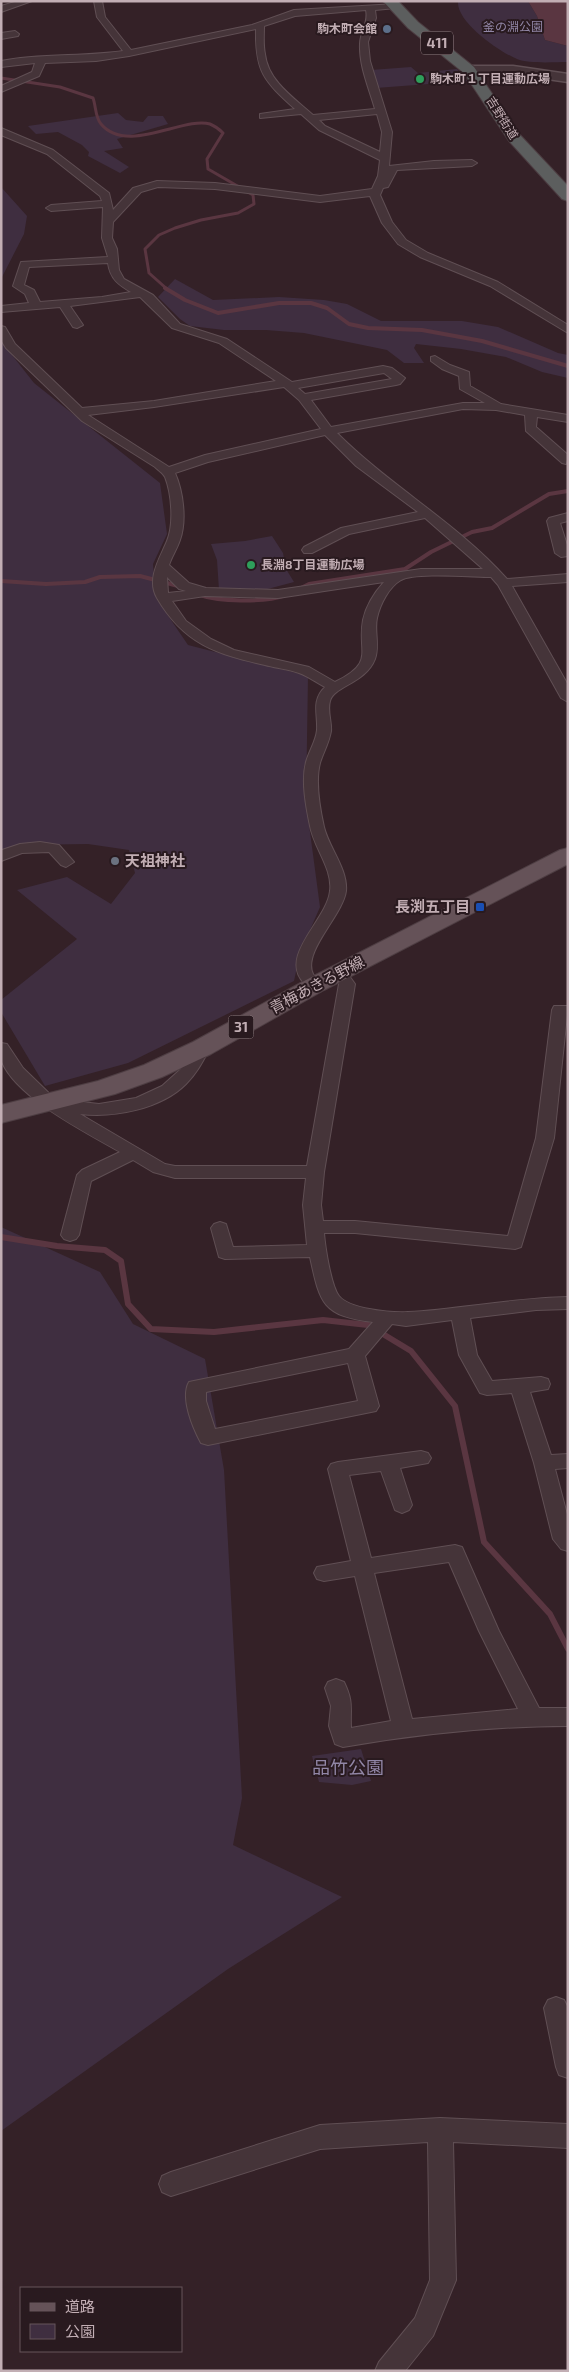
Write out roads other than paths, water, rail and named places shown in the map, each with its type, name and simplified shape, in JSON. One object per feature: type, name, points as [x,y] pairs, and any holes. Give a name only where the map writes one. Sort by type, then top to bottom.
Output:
[{"type":"highway","name":"吉野街道","points":[[391,4],[413,25],[469,70],[514,138],[568,196]]},
{"type":"main road","name":"青梅あきる野線","points":[[1,1114],[106,1088],[152,1071],[202,1048],[315,984],[568,855]]},
{"type":"street","points":[[1,9],[28,1]]},
{"type":"street","points":[[98,1],[101,17],[129,53]]},
{"type":"street","points":[[1,64],[96,58],[129,53],[260,25],[294,13],[391,4]]},
{"type":"street","points":[[370,7],[372,18],[364,42],[365,61],[387,132],[383,176],[377,189],[383,217],[402,242],[424,254],[494,284],[568,330]]},
{"type":"street","points":[[260,25],[260,55],[266,72],[276,87],[322,128],[384,158]]},
{"type":"street","points":[[1,36],[15,34]]},
{"type":"street","points":[[1,89],[36,74],[41,60]]},
{"type":"street","points":[[469,70],[507,69],[568,78]]},
{"type":"street","points":[[263,116],[302,111]]},
{"type":"street","points":[[311,118],[380,111]]},
{"type":"street","points":[[1,131],[50,152],[105,194],[108,204],[107,238],[114,270],[120,281],[142,293],[161,308],[176,326],[223,341],[288,385],[303,398],[328,431],[360,463],[428,514],[500,578],[568,698]]},
{"type":"street","points":[[108,220],[137,190],[147,186],[181,184],[320,199],[377,189],[384,184],[393,167],[472,164]]},
{"type":"street","points":[[51,208],[108,204]]},
{"type":"street","points":[[36,306],[30,292],[18,286],[24,264],[113,260]]},
{"type":"street","points":[[1,310],[142,293]]},
{"type":"street","points":[[63,304],[77,325]]},
{"type":"street","points":[[1,329],[10,346],[98,428],[168,471],[175,491],[176,527],[174,540],[160,575],[163,598],[181,624],[206,642],[240,656],[304,670],[334,687]]},
{"type":"street","points":[[435,359],[446,367],[465,374],[464,387],[502,408]]},
{"type":"street","points":[[80,412],[154,404],[288,385],[383,369],[388,370],[399,378],[396,382],[303,398]]},
{"type":"street","points":[[168,471],[205,460],[328,431],[454,407],[482,405],[568,419]]},
{"type":"street","points":[[531,412],[530,428],[566,460]]},
{"type":"street","points":[[308,550],[345,531],[428,514]]},
{"type":"street","points":[[568,517],[553,521],[561,553],[568,552]]},
{"type":"street","points":[[163,598],[204,592],[279,593],[421,573],[500,578],[568,578]]},
{"type":"street","points":[[160,575],[173,578],[184,586],[204,592]]},
{"type":"street","points":[[315,984],[305,974],[304,964],[307,950],[336,903],[338,890],[338,878],[320,838],[317,825],[312,768],[322,739],[322,703],[325,694],[334,687],[349,682],[365,667],[369,656],[369,624],[372,610],[389,583],[399,576]]},
{"type":"street","points":[[1,857],[12,850],[37,846],[54,848],[66,862]]},
{"type":"street","points":[[339,973],[347,984],[315,1172],[312,1205],[316,1227],[317,1251],[326,1292],[332,1301],[340,1308],[385,1320],[536,1304],[568,1303]]},
{"type":"street","points":[[316,1227],[384,1229],[515,1243],[528,1191],[545,1138],[560,1010],[568,1011]]},
{"type":"street","points":[[1,1048],[16,1072],[49,1103],[159,1168],[175,1172],[315,1172]]},
{"type":"street","points":[[70,1235],[83,1179],[88,1174],[132,1153]]},
{"type":"street","points":[[220,1228],[225,1253],[317,1251]]},
{"type":"street","points":[[460,1313],[468,1355],[487,1388],[541,1384]]},
{"type":"street","points":[[356,1355],[370,1406],[208,1438],[196,1401],[196,1387],[356,1355],[385,1320]]},
{"type":"street","points":[[519,1386],[544,1463],[563,1539],[568,1543]]},
{"type":"street","points":[[404,1727],[338,1469],[420,1458]]},
{"type":"street","points":[[544,1463],[568,1461]]},
{"type":"street","points":[[388,1462],[402,1506]]},
{"type":"street","points":[[324,1573],[455,1553],[489,1631],[533,1717]]},
{"type":"street","points":[[336,1688],[342,1706],[340,1726],[344,1738],[404,1727],[533,1717],[563,1717]]},
{"type":"street","points":[[556,2008],[568,2067]]},
{"type":"street","points":[[171,2184],[320,2137],[440,2130],[568,2136]]},
{"type":"street","points":[[388,2371],[424,2327],[443,2280],[440,2130]]},
{"type":"waterway","points":[[1,78],[60,87],[93,98],[99,121],[112,133],[125,136],[140,136],[199,123],[210,124],[223,133],[207,159],[208,169],[253,195],[254,204],[238,213],[201,220],[159,235],[145,249],[149,273],[167,289]]},
{"type":"waterway","points":[[165,288],[185,300],[218,313],[279,303],[311,303],[327,308],[349,324],[368,328],[422,330],[482,341],[568,366]]},
{"type":"waterway","points":[[299,589],[309,584],[405,569],[431,552],[472,532],[492,528],[549,494],[568,491]]},
{"type":"waterway","points":[[1,581],[46,584],[85,582],[100,577],[140,576],[182,587]]},
{"type":"waterway","points":[[197,594],[229,600],[254,600],[286,595]]},
{"type":"waterway","points":[[1,1237],[57,1246],[105,1250],[121,1261],[128,1304],[151,1329],[214,1332],[323,1320],[368,1325],[411,1351],[455,1406],[484,1542],[550,1614],[568,1649]]},
{"type":"place","name":"駒木町会館","points":[[387,29]]},
{"type":"place","name":"駒木町１丁目運動広場","points":[[420,79]]},
{"type":"place","name":"長淵8丁目運動広場","points":[[251,565]]},
{"type":"place","name":"天祖神社","points":[[115,861]]},
{"type":"place","name":"長渕五丁目","points":[[480,907]]},
{"type":"park label","name":"釜の淵公園","points":[[513,27]]},
{"type":"park label","name":"品竹公園","points":[[348,1768]]}]
